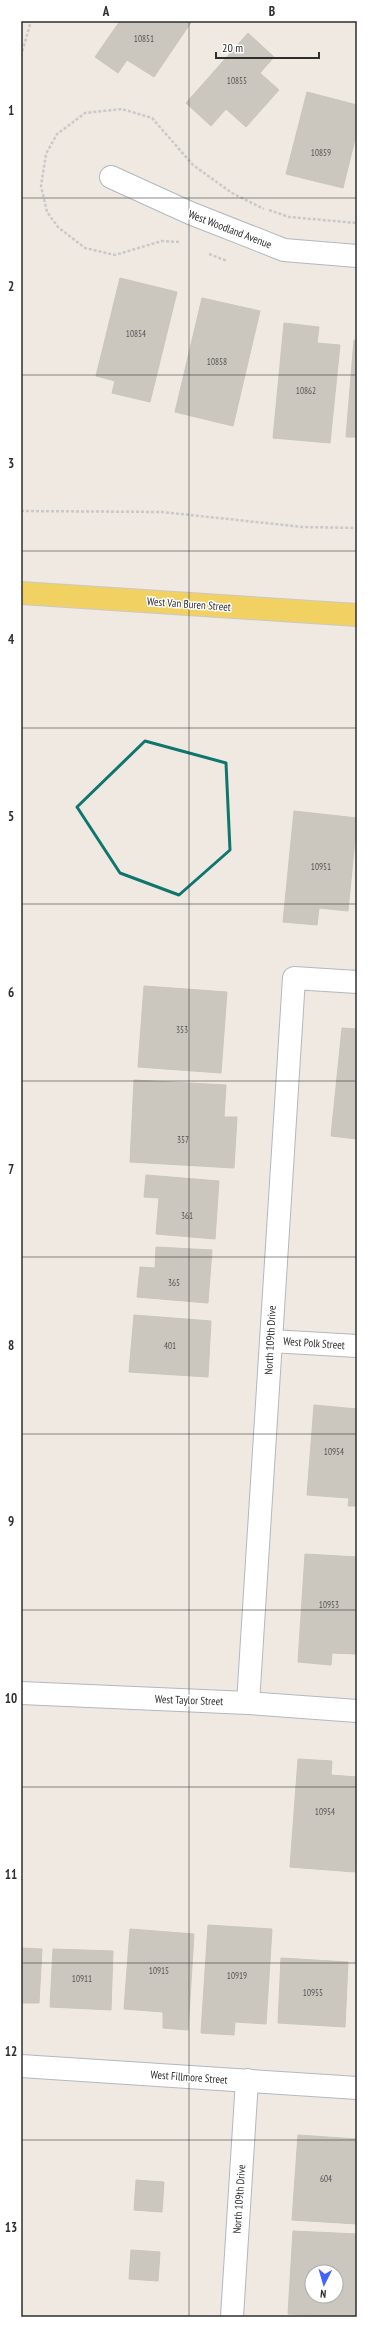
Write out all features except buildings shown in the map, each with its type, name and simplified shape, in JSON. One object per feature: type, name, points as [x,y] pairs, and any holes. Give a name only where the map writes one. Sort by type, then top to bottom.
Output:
[{"type":"main road","name":"West Van Buren Street","points":[[21,593],[357,615]]},
{"type":"street","name":"West Woodland Avenue","points":[[110,177],[190,213],[284,250],[357,256]]},
{"type":"street","name":"North 109th Drive","points":[[248,1703],[294,978],[357,982]]},
{"type":"street","name":"West Polk Street","points":[[271,1340],[357,1346]]},
{"type":"street","name":"West Taylor Street","points":[[21,1693],[248,1703],[357,1711]]},
{"type":"street","name":"West Fillmore Street","points":[[21,2066],[357,2088]]},
{"type":"street","name":"North 109th Drive","points":[[232,2317],[247,2080]]},
{"type":"path","points":[[21,56],[31,21]]},
{"type":"path","points":[[21,511],[162,512],[303,526],[357,528]]},
{"type":"highlighted area","points":[[145,741],[226,763],[230,850],[179,895],[120,873],[77,807]]}]
